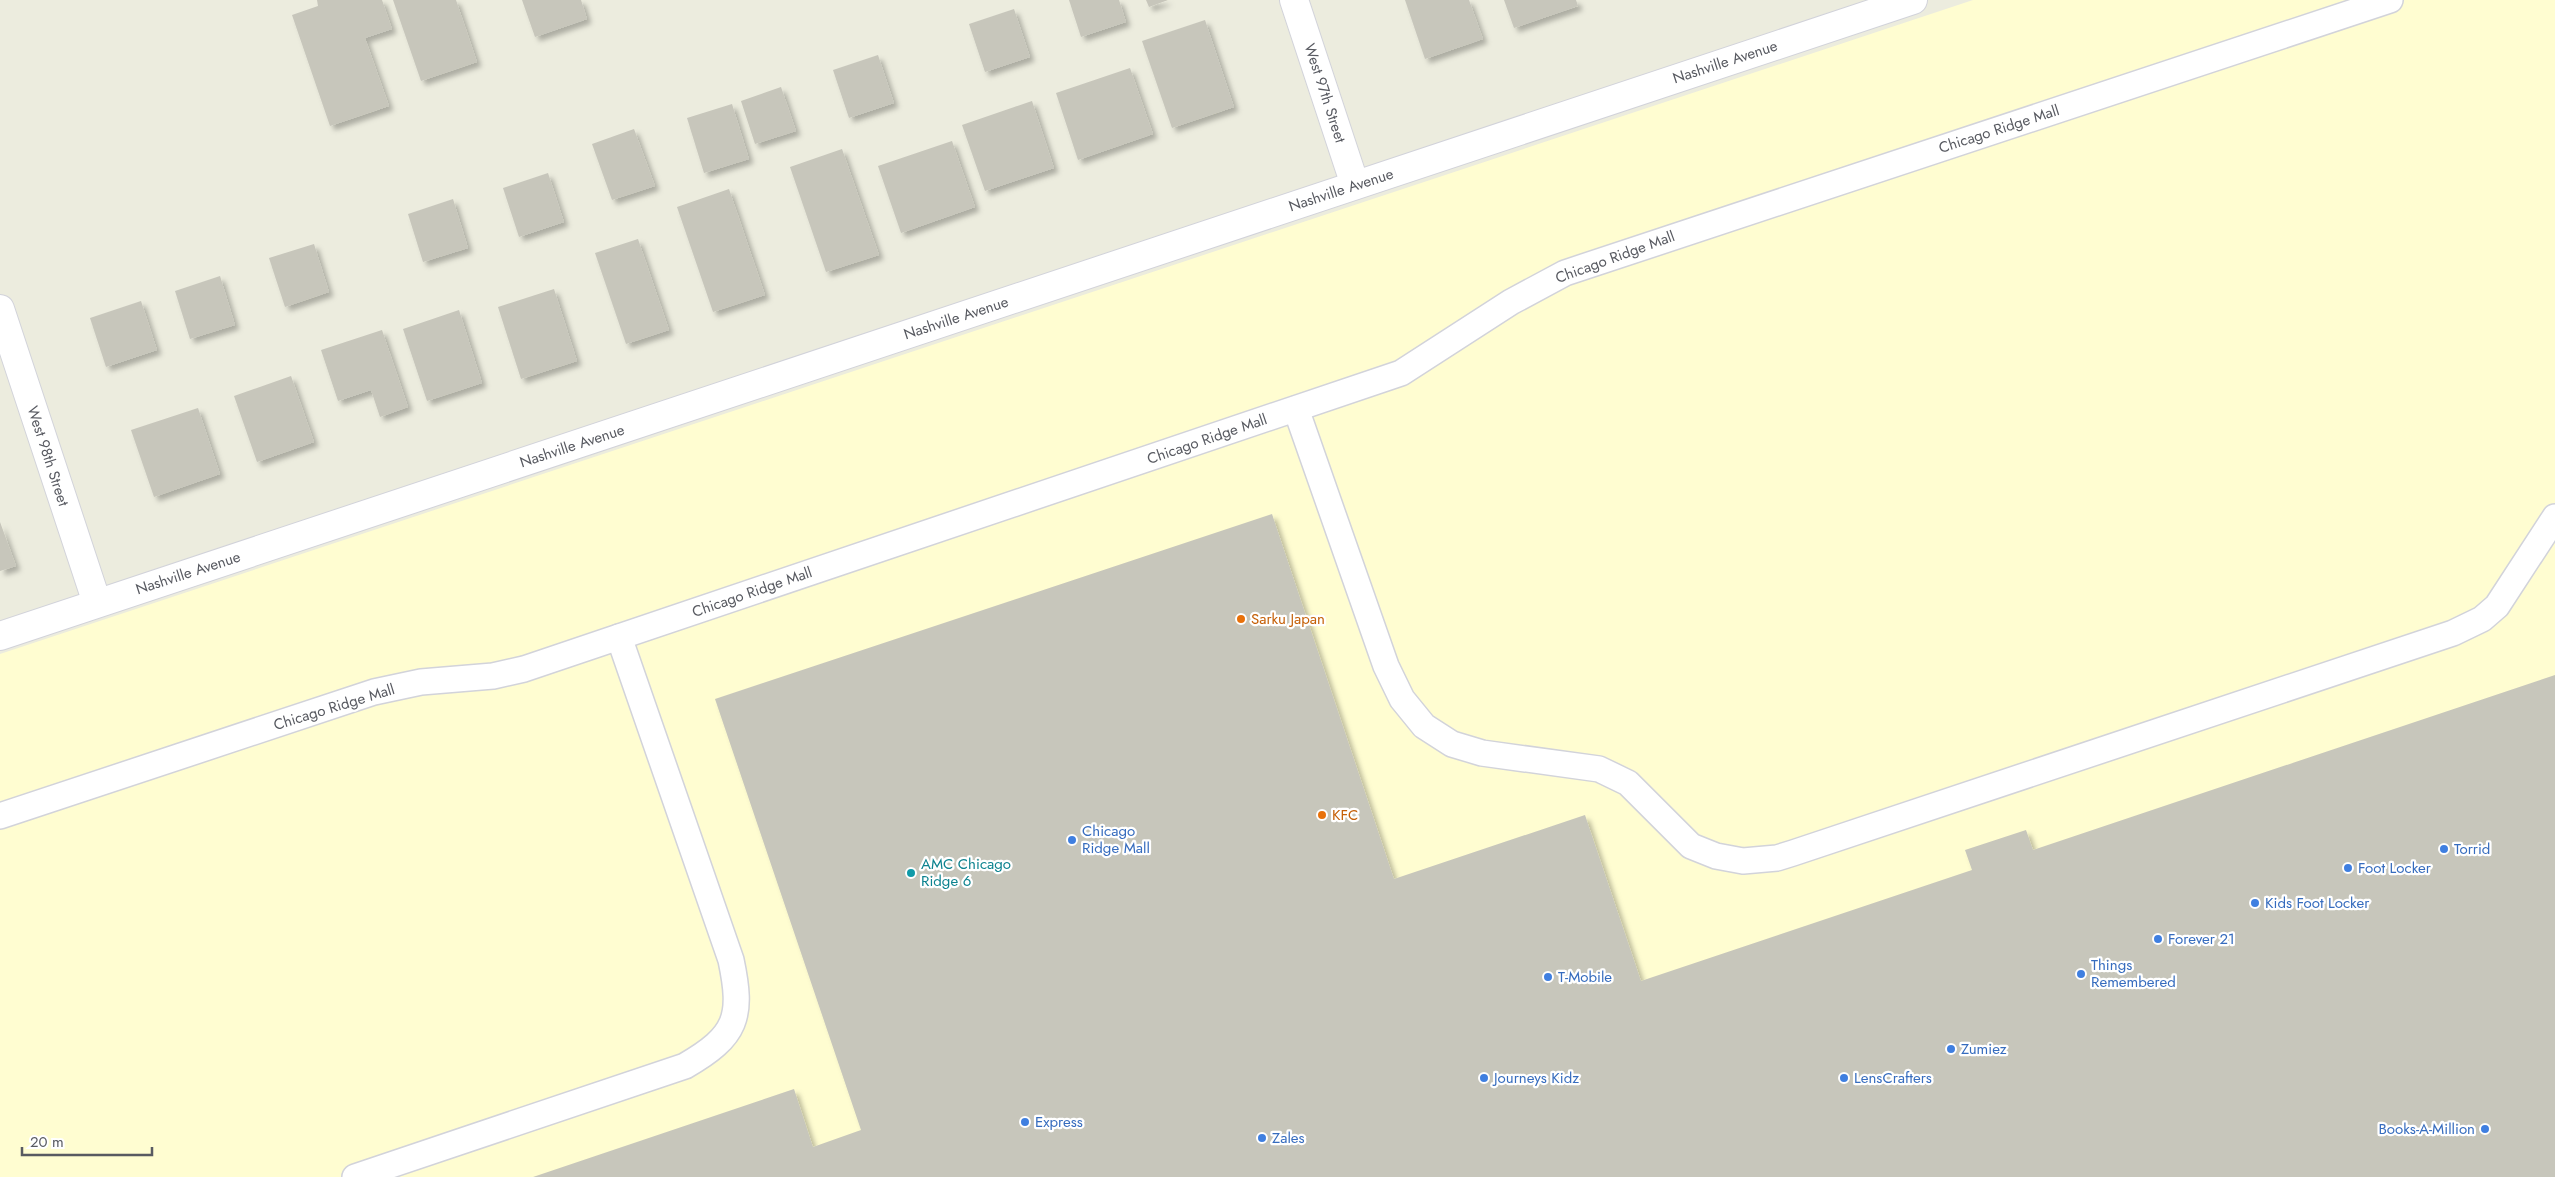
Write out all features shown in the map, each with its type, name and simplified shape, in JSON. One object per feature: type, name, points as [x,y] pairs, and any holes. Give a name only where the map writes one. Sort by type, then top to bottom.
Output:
[{"type":"street","name":"West 97th Street","points":[[1294,0],[1355,185]]},
{"type":"street","name":"Nashville Avenue","points":[[0,636],[1913,0]]},
{"type":"street","name":"West 98th Street","points":[[0,309],[97,603]]},
{"type":"lane","name":"Chicago Ridge Mall","points":[[0,816],[374,692],[421,682],[493,676],[524,669],[1401,374],[1511,302],[1565,274],[2390,0]]},
{"type":"lane","points":[[1296,409],[1386,666],[1402,699],[1424,726],[1452,744],[1482,753],[1599,769],[1628,783],[1691,846],[1716,856],[1743,861],[1777,858],[1793,853],[2453,633],[2482,619],[2497,606],[2555,517]]},
{"type":"lane","points":[[355,1177],[685,1066],[706,1054],[724,1038],[736,1016],[738,990],[731,960],[619,637]]},
{"type":"shaded area","name":"Chicago Ridge Mall","points":[[1973,0],[2555,0],[2555,1177],[0,1177],[0,654]]},
{"type":"building","points":[[317,0],[382,0],[392,29],[365,38],[389,106],[330,126],[292,15],[318,6]]},
{"type":"building","points":[[393,0],[456,0],[477,62],[421,81]]},
{"type":"building","points":[[522,0],[581,0],[587,19],[535,37]]},
{"type":"building","points":[[1069,0],[1119,0],[1126,22],[1081,37]]},
{"type":"building","points":[[1146,0],[1168,0],[1149,7]]},
{"type":"building","points":[[1405,0],[1469,0],[1483,39],[1425,59]]},
{"type":"building","points":[[1504,0],[1576,0],[1578,6],[1514,28]]},
{"type":"building","points":[[1014,9],[1030,57],[985,72],[969,24]]},
{"type":"building","points":[[1205,20],[1234,107],[1172,128],[1142,41]]},
{"type":"building","points":[[878,55],[894,103],[849,118],[833,70]]},
{"type":"building","points":[[1130,68],[1153,134],[1078,160],[1056,93]]},
{"type":"building","points":[[781,87],[796,131],[755,144],[741,101]]},
{"type":"building","points":[[1032,101],[1054,168],[985,191],[962,125]]},
{"type":"building","points":[[732,104],[749,159],[704,173],[687,118]]},
{"type":"building","points":[[634,129],[655,186],[612,200],[592,144]]},
{"type":"building","points":[[952,141],[975,207],[901,233],[878,166]]},
{"type":"building","points":[[842,149],[879,255],[826,272],[790,167]]},
{"type":"building","points":[[548,173],[564,222],[519,237],[503,188]]},
{"type":"building","points":[[729,189],[765,295],[713,312],[677,207]]},
{"type":"building","points":[[453,199],[468,248],[423,262],[408,214]]},
{"type":"building","points":[[638,239],[669,330],[626,344],[595,253]]},
{"type":"building","points":[[314,244],[329,292],[285,307],[269,258]]},
{"type":"building","points":[[220,276],[235,325],[190,339],[175,291]]},
{"type":"building","points":[[554,289],[577,361],[521,379],[498,307]]},
{"type":"building","points":[[141,301],[157,350],[106,367],[90,318]]},
{"type":"building","points":[[459,310],[482,383],[427,401],[403,329]]},
{"type":"building","points":[[382,330],[408,407],[380,417],[371,390],[338,401],[321,350]]},
{"type":"building","points":[[291,376],[314,442],[257,462],[234,396]]},
{"type":"building","points":[[198,408],[220,474],[154,497],[131,430]]},
{"type":"building","name":"Chicago Ridge Mall","points":[[1272,514],[1394,879],[1585,815],[1641,981],[1972,870],[1965,850],[2026,830],[2033,850],[2555,675],[2555,1177],[533,1177],[794,1089],[813,1147],[861,1130],[715,699]]},
{"type":"building","points":[[0,522],[16,566],[0,571]]},
{"type":"place","name":"Sarku Japan","points":[[1241,619]]},
{"type":"place","name":"KFC","points":[[1322,815]]},
{"type":"place","name":"Chicago Ridge Mall","points":[[1072,840]]},
{"type":"place","name":"Torrid","points":[[2444,849]]},
{"type":"place","name":"Foot Locker","points":[[2348,868]]},
{"type":"place","name":"AMC Chicago Ridge 6","points":[[911,873]]},
{"type":"place","name":"Kids Foot Locker","points":[[2255,903]]},
{"type":"place","name":"Forever 21","points":[[2158,939]]},
{"type":"place","name":"Things Remembered","points":[[2081,974]]},
{"type":"place","name":"T-Mobile","points":[[1548,977]]},
{"type":"place","name":"Zumiez","points":[[1951,1049]]},
{"type":"place","name":"Journeys Kidz","points":[[1484,1078]]},
{"type":"place","name":"LensCrafters","points":[[1844,1078]]},
{"type":"place","name":"Express","points":[[1025,1122]]},
{"type":"place","name":"Books-A-Million","points":[[2485,1129]]},
{"type":"place","name":"Zales","points":[[1262,1138]]}]
